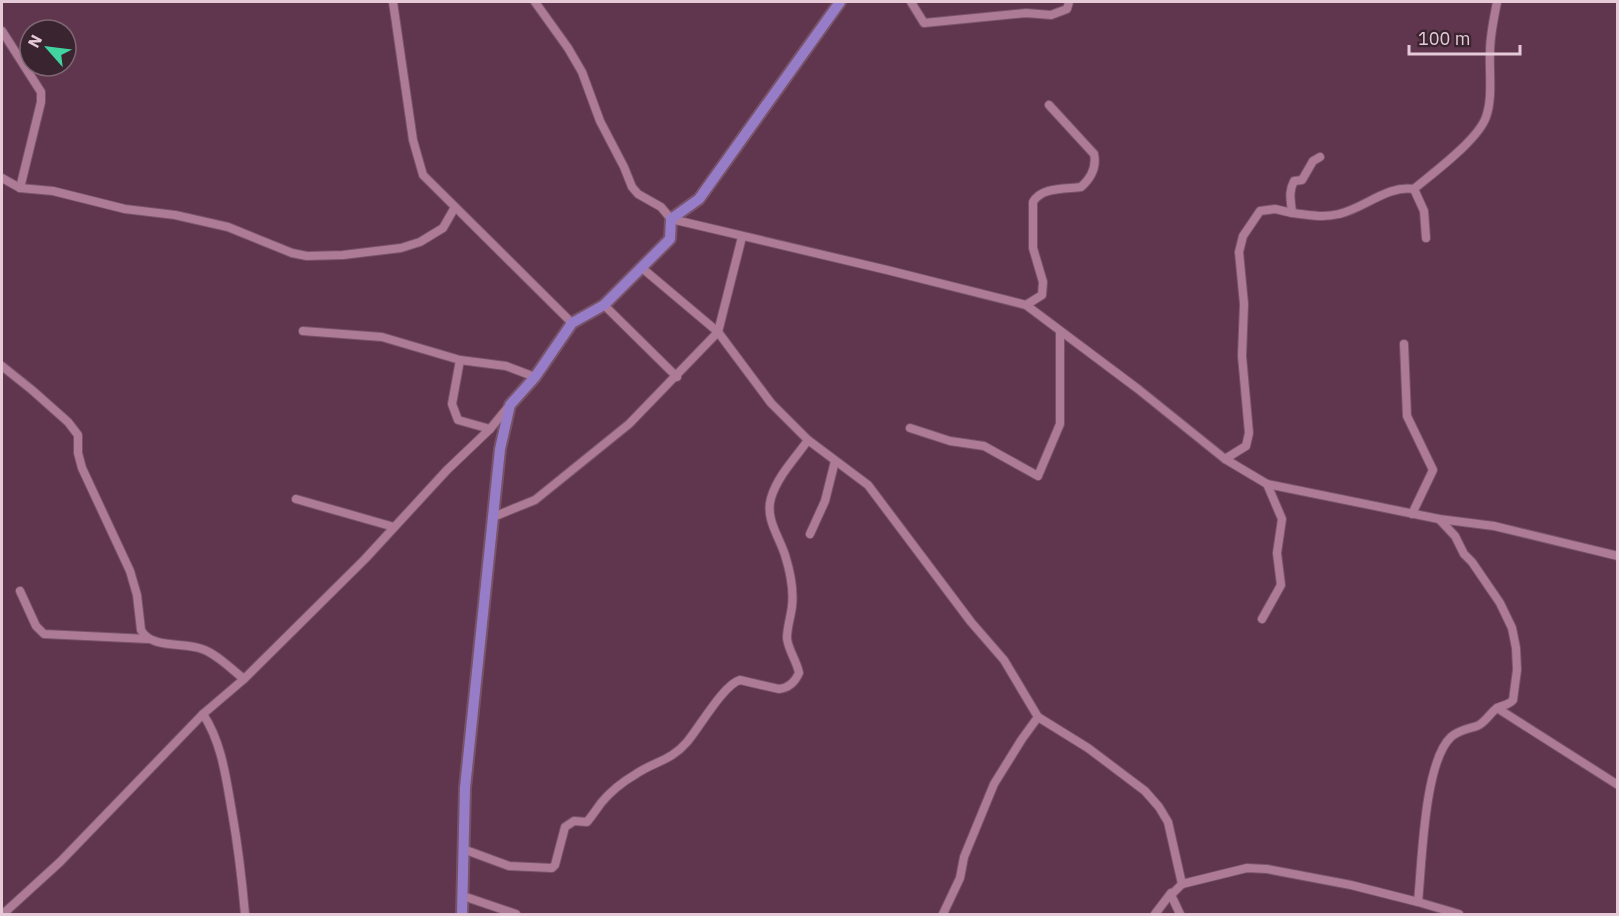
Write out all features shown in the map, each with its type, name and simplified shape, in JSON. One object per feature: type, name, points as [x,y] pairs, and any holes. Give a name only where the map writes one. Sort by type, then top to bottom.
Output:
[{"type":"main road","points":[[462,915],[465,788],[500,449],[510,405],[535,376],[572,323],[604,305],[670,238],[671,219],[699,199],[840,2]]},
{"type":"street","points":[[393,2],[413,140],[423,175],[572,323]]},
{"type":"street","points":[[535,2],[582,72],[600,121],[632,187],[638,194],[660,207],[671,219],[1026,305],[1138,389],[1225,459],[1267,484],[1438,519],[1494,526],[1617,556]]},
{"type":"street","points":[[911,2],[924,23],[1026,13],[1051,15],[1067,9],[1069,2]]},
{"type":"street","points":[[1225,459],[1246,446],[1249,433],[1242,356],[1244,304],[1239,252],[1243,236],[1260,211],[1275,209],[1327,216],[1341,214],[1402,187],[1414,189],[1457,153],[1478,131],[1486,118],[1490,49],[1497,2]]},
{"type":"street","points":[[2,31],[41,92],[41,102],[20,188]]},
{"type":"street","points":[[1026,305],[1042,295],[1043,282],[1033,248],[1033,202],[1044,192],[1081,187],[1093,173],[1096,162],[1094,154],[1049,105]]},
{"type":"street","points":[[1292,213],[1289,195],[1291,188],[1294,182],[1302,180],[1313,161],[1320,157]]},
{"type":"street","points":[[2,178],[20,188],[53,191],[125,209],[175,215],[228,227],[292,253],[307,256],[344,255],[401,248],[420,242],[443,228],[455,207]]},
{"type":"street","points":[[1414,189],[1424,211],[1426,238]]},
{"type":"street","points":[[493,517],[535,500],[629,424],[718,333],[742,237]]},
{"type":"street","points":[[642,268],[718,333],[771,403],[808,440],[868,485],[971,622],[1004,660],[1038,717],[1088,748],[1145,791],[1160,807],[1168,822],[1182,884]]},
{"type":"street","points":[[604,305],[677,377]]},
{"type":"street","points":[[303,331],[382,337],[460,360],[506,366],[535,376]]},
{"type":"street","points":[[910,428],[950,441],[984,446],[1038,476],[1060,423],[1060,332]]},
{"type":"street","points":[[1404,344],[1407,416],[1433,471],[1412,514]]},
{"type":"street","points":[[460,360],[452,404],[458,420],[489,429]]},
{"type":"street","points":[[2,366],[54,408],[78,435],[78,453],[82,468],[130,571],[137,595],[141,630],[148,639]]},
{"type":"street","points":[[3,915],[60,862],[203,714],[244,679],[365,559],[510,405]]},
{"type":"street","points":[[463,849],[509,866],[552,868],[555,865],[564,827],[574,821],[587,822],[602,802],[622,784],[648,767],[676,754],[734,681],[740,680],[779,689],[793,683],[799,673],[787,637],[793,603],[791,579],[784,553],[773,528],[770,506],[777,483],[808,440]]},
{"type":"street","points":[[810,534],[825,501],[835,461]]},
{"type":"street","points":[[1262,619],[1281,585],[1277,553],[1282,519],[1267,484]]},
{"type":"street","points":[[296,499],[394,527]]},
{"type":"street","points":[[1418,902],[1430,783],[1444,748],[1451,737],[1464,728],[1479,725],[1497,708],[1510,703],[1515,694],[1517,670],[1512,628],[1500,603],[1464,554],[1455,536],[1438,519]]},
{"type":"street","points":[[20,591],[36,626],[44,634],[148,639],[202,649],[244,679]]},
{"type":"street","points":[[1497,708],[1617,784]]},
{"type":"street","points":[[203,714],[216,735],[221,755],[238,850],[245,915]]},
{"type":"street","points":[[943,915],[960,878],[964,857],[994,784],[1038,717]]},
{"type":"street","points":[[1155,915],[1171,893],[1171,895],[1182,884],[1247,868],[1267,869],[1351,885],[1459,915]]},
{"type":"street","points":[[1171,895],[1180,915]]},
{"type":"street","points":[[463,896],[516,915]]}]
